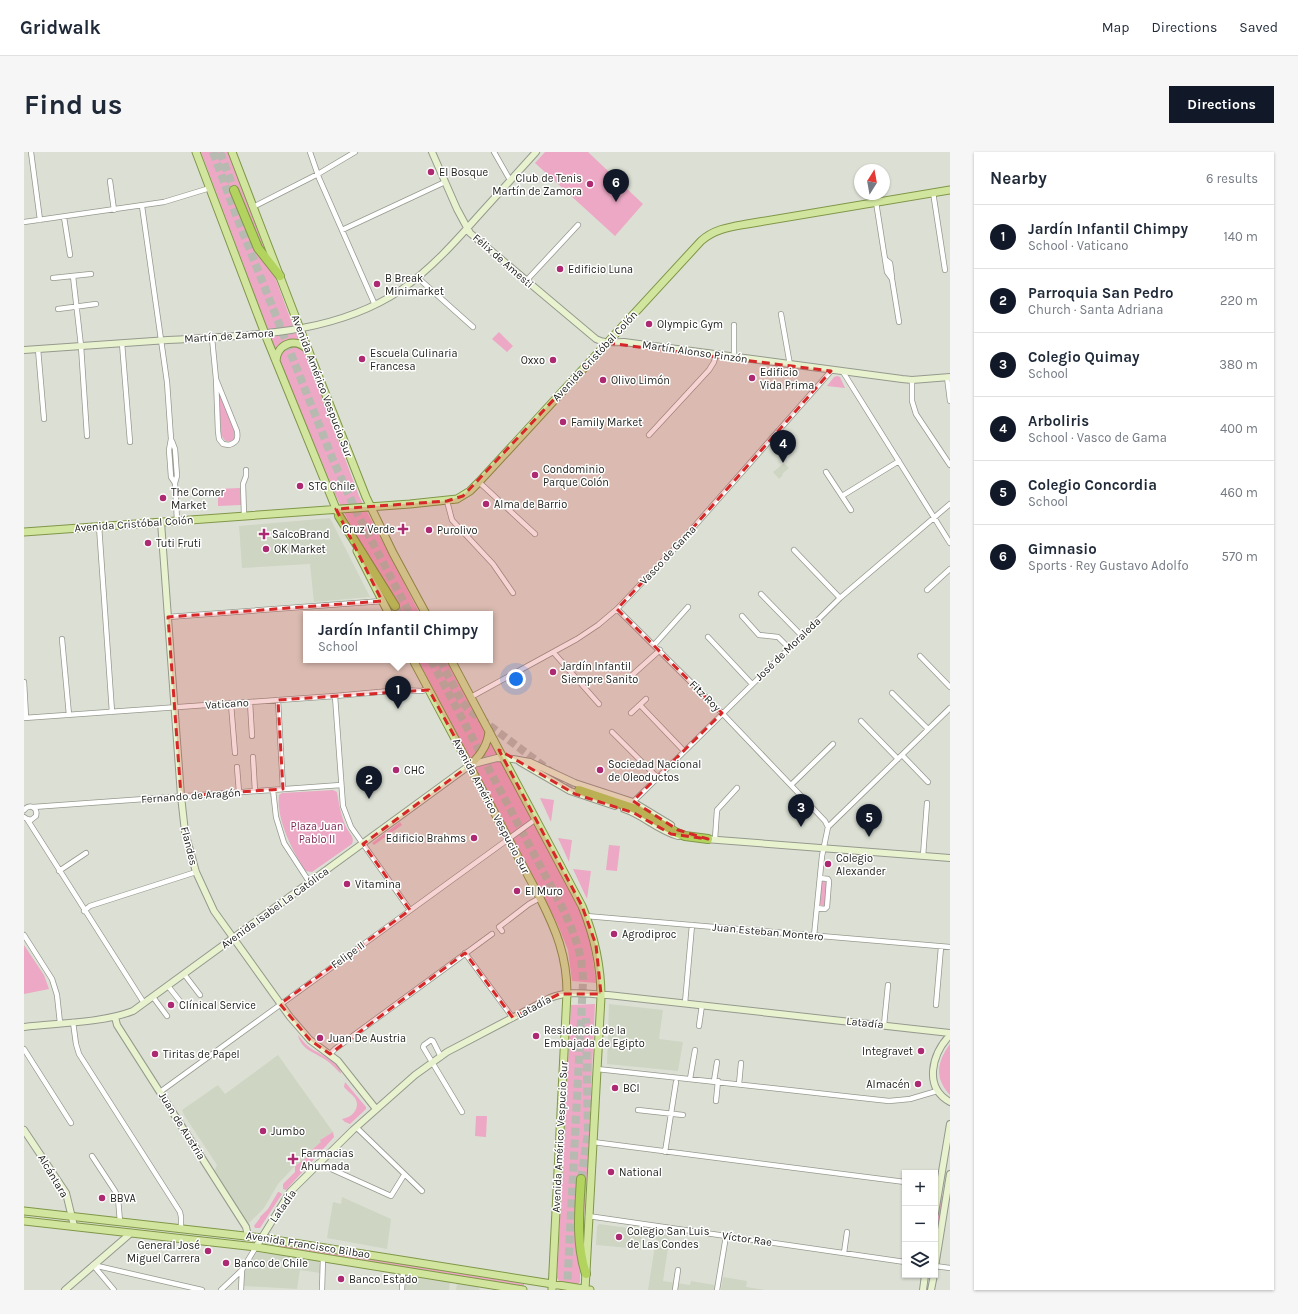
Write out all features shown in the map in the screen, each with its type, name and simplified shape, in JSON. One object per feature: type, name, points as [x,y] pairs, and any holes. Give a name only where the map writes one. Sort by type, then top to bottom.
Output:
[{"type":"highway","points":[[234,190],[258,248],[280,276]]},
{"type":"highway","points":[[337,513],[395,606]]},
{"type":"highway","points":[[579,790],[636,809],[677,833],[685,836],[712,839]]},
{"type":"highway","points":[[581,1179],[579,1240],[586,1274]]},
{"type":"main road","points":[[196,152],[265,333],[337,513],[388,611]]},
{"type":"main road","name":"Avenida Américo Vespucio Sur","points":[[232,152],[300,330],[370,506],[424,611]]},
{"type":"main road","name":"Avenida Cristóbal Colón","points":[[24,532],[244,515],[337,513],[370,506],[457,499],[480,482],[701,242],[712,233],[739,225],[950,190]]},
{"type":"main road","points":[[276,361],[277,355],[281,349],[287,344],[291,343],[301,345],[309,353]]},
{"type":"main road","name":"Avenida Américo Vespucio Sur","points":[[415,663],[540,898],[558,935],[565,962],[567,993],[552,1287]]},
{"type":"main road","points":[[453,663],[582,906],[596,945],[601,994],[588,1216],[586,1274],[587,1290]]},
{"type":"main road","points":[[470,765],[482,752],[487,741],[489,731]]},
{"type":"main road","name":"Avenida Francisco Bilbao","points":[[24,1211],[248,1236],[552,1287],[587,1290]]},
{"type":"main road","name":"Avenida Francisco Bilbao","points":[[24,1221],[235,1244],[403,1271],[483,1287],[523,1290]]},
{"type":"main road","points":[[131,1233],[144,1225]]},
{"type":"main road","points":[[235,1244],[244,1240],[248,1236]]},
{"type":"street","points":[[31,152],[40,220]]},
{"type":"street","points":[[310,152],[318,174],[375,305]]},
{"type":"street","points":[[253,207],[318,174],[355,152]]},
{"type":"street","name":"Félix de Amesti","points":[[432,152],[470,233],[596,339],[607,343]]},
{"type":"street","points":[[494,152],[510,180]]},
{"type":"street","name":"Martín de Zamora","points":[[24,350],[212,338],[300,330],[345,318],[375,305],[401,290],[417,277],[447,250],[467,229],[536,152]]},
{"type":"street","points":[[110,181],[114,210]]},
{"type":"street","points":[[342,230],[445,182]]},
{"type":"street","points":[[24,222],[164,202],[210,188]]},
{"type":"street","points":[[933,192],[945,270]]},
{"type":"street","points":[[876,202],[887,272],[892,279],[899,322]]},
{"type":"street","points":[[142,206],[168,396],[171,439],[175,449],[177,476],[175,484],[177,520]]},
{"type":"street","points":[[64,217],[70,256]]},
{"type":"street","points":[[526,281],[578,225]]},
{"type":"street","points":[[53,278],[91,274]]},
{"type":"street","points":[[73,276],[81,346],[87,436]]},
{"type":"street","points":[[417,277],[473,327]]},
{"type":"street","points":[[58,309],[96,304]]},
{"type":"street","points":[[781,314],[790,365]]},
{"type":"street","points":[[734,325],[734,357]]},
{"type":"street","points":[[212,338],[216,379],[218,435],[223,444],[229,445],[236,442],[238,436],[237,430],[216,379]]},
{"type":"street","name":"Martín Alonso Pinzón","points":[[607,343],[624,342],[831,371],[912,380],[948,377]]},
{"type":"street","points":[[122,343],[130,442]]},
{"type":"street","points":[[38,349],[44,419]]},
{"type":"street","points":[[649,435],[709,370],[714,362],[716,354]]},
{"type":"street","name":"Vasco de Gama","points":[[471,697],[554,653],[588,632],[617,609],[677,546],[831,371]]},
{"type":"street","points":[[843,372],[950,543]]},
{"type":"street","points":[[948,377],[950,400]]},
{"type":"street","points":[[912,380],[912,401],[916,414],[950,465]]},
{"type":"street","points":[[842,496],[899,461]]},
{"type":"street","points":[[244,515],[243,484],[246,476],[246,470]]},
{"type":"street","points":[[826,472],[850,510]]},
{"type":"street","points":[[480,482],[536,534]]},
{"type":"street","points":[[447,501],[452,520],[493,564],[513,593]]},
{"type":"street","name":"José de Moraleda","points":[[633,802],[840,598],[950,504]]},
{"type":"street","name":"Flandes","points":[[161,522],[181,796],[185,832],[196,872],[214,911],[280,1004],[304,1034],[330,1054],[347,1071],[376,1109]]},
{"type":"street","points":[[99,526],[112,712]]},
{"type":"street","points":[[794,550],[840,598]]},
{"type":"street","points":[[927,590],[950,570]]},
{"type":"street","points":[[760,594],[802,636]]},
{"type":"street","points":[[168,617],[383,601]]},
{"type":"street","points":[[654,645],[688,607]]},
{"type":"street","name":"Fitz Roy","points":[[617,609],[722,713],[825,821],[828,827]]},
{"type":"street","points":[[742,616],[759,635],[778,637],[789,648]]},
{"type":"street","points":[[708,638],[752,684]]},
{"type":"street","points":[[62,639],[69,715]]},
{"type":"street","points":[[630,677],[660,650]]},
{"type":"street","points":[[554,653],[599,704]]},
{"type":"street","points":[[920,656],[950,687]]},
{"type":"street","points":[[24,682],[25,717]]},
{"type":"street","name":"Vaticano","points":[[25,717],[231,704],[401,690],[421,691],[429,689]]},
{"type":"street","points":[[892,693],[928,730]]},
{"type":"street","points":[[335,696],[341,785],[345,814],[352,828],[410,910]]},
{"type":"street","points":[[631,713],[646,699]]},
{"type":"street","points":[[278,700],[283,789]]},
{"type":"street","points":[[250,702],[252,736]]},
{"type":"street","points":[[231,704],[235,753]]},
{"type":"street","points":[[640,705],[684,751]]},
{"type":"street","points":[[814,936],[823,848],[828,827],[950,708]]},
{"type":"street","points":[[861,721],[928,782]]},
{"type":"street","points":[[612,732],[657,777]]},
{"type":"street","points":[[791,785],[833,744]]},
{"type":"street","points":[[253,757],[255,791]]},
{"type":"street","name":"Avenida Isabel La Católica","points":[[24,1027],[115,1017],[133,1011],[470,765],[488,759],[514,759],[536,764],[575,783],[633,802],[681,831],[712,839]]},
{"type":"street","name":"Avenida Isabel La Católica","points":[[514,759],[570,791],[634,813],[660,830],[683,838],[950,858]]},
{"type":"street","points":[[237,767],[239,792]]},
{"type":"street","name":"Fernando de Aragón","points":[[28,819],[36,816],[34,809],[40,807],[341,785]]},
{"type":"street","points":[[712,839],[718,810],[737,788]]},
{"type":"street","points":[[273,790],[276,817],[284,843],[310,883]]},
{"type":"street","points":[[923,856],[927,803]]},
{"type":"street","points":[[24,809],[30,806],[34,809]]},
{"type":"street","points":[[28,819],[59,871],[144,1003]]},
{"type":"street","name":"Felipe II","points":[[160,1092],[536,819]]},
{"type":"street","points":[[59,871],[86,853]]},
{"type":"street","points":[[84,910],[90,906],[196,872]]},
{"type":"street","points":[[817,908],[825,909],[827,907],[830,881],[828,879],[820,878]]},
{"type":"street","points":[[502,931],[499,927],[529,904],[540,898]]},
{"type":"street","name":"Juan Esteban Montero","points":[[586,916],[950,947]]},
{"type":"street","points":[[685,1004],[692,925]]},
{"type":"street","points":[[330,1054],[492,934]]},
{"type":"street","points":[[24,935],[52,979],[57,995],[60,1023]]},
{"type":"street","points":[[936,1005],[941,947]]},
{"type":"street","points":[[465,953],[513,1018]]},
{"type":"street","points":[[184,974],[200,995]]},
{"type":"street","points":[[884,1025],[888,985]]},
{"type":"street","points":[[168,986],[183,1005]]},
{"type":"street","name":"Latadía","points":[[256,1247],[290,1192],[356,1127],[415,1075],[441,1057],[550,998],[567,993],[601,994],[884,1025],[950,1034]]},
{"type":"street","points":[[153,997],[167,1016]]},
{"type":"street","points":[[699,1026],[702,1005]]},
{"type":"street","name":"Juan de Austria","points":[[115,1017],[117,1025],[246,1227],[248,1236]]},
{"type":"street","points":[[73,1022],[79,1054],[180,1212],[182,1228]]},
{"type":"street","points":[[950,1034],[939,1049],[933,1063],[932,1076],[937,1090],[950,1102]]},
{"type":"street","points":[[441,1057],[433,1041],[431,1040],[424,1045],[423,1047],[462,1112]]},
{"type":"street","points":[[24,1049],[71,1123]]},
{"type":"street","points":[[690,1079],[695,1050]]},
{"type":"street","points":[[716,1101],[717,1062]]},
{"type":"street","points":[[739,1084],[741,1063]]},
{"type":"street","points":[[597,1069],[716,1081],[889,1102],[910,1100],[937,1090]]},
{"type":"street","points":[[664,1152],[676,1082]]},
{"type":"street","points":[[638,1110],[683,1115]]},
{"type":"street","points":[[938,1182],[950,1124]]},
{"type":"street","points":[[356,1127],[422,1191]]},
{"type":"street","name":"Alcántara","points":[[24,1130],[66,1194],[74,1226]]},
{"type":"street","points":[[593,1142],[902,1182]]},
{"type":"street","points":[[92,1156],[115,1191],[118,1202],[120,1222]]},
{"type":"street","points":[[318,1163],[390,1196],[404,1175]]},
{"type":"street","points":[[938,1249],[949,1188],[950,1174]]},
{"type":"street","points":[[938,1187],[949,1188]]},
{"type":"street","name":"Víctor Rae","points":[[588,1216],[902,1262]]},
{"type":"street","points":[[844,1253],[847,1232]]},
{"type":"street","points":[[64,1290],[131,1233]]},
{"type":"street","points":[[718,1290],[726,1236]]},
{"type":"street","points":[[221,1290],[242,1270],[256,1247]]},
{"type":"street","points":[[322,1290],[323,1258]]},
{"type":"street","points":[[94,1265],[114,1290]]},
{"type":"street","points":[[94,1265],[202,1290]]},
{"type":"street","points":[[938,1266],[950,1268]]},
{"type":"street","points":[[241,1290],[242,1270]]},
{"type":"street","points":[[675,1290],[678,1270]]},
{"type":"street","points":[[402,1290],[403,1271]]},
{"type":"street","points":[[922,1290],[924,1278]]},
{"type":"street","points":[[931,1290],[933,1278]]},
{"type":"highlighted area","points":[[607,343],[831,371],[677,546],[617,609],[722,713],[633,801],[678,830],[708,839],[671,834],[634,813],[575,794],[499,750],[582,906],[596,945],[601,994],[559,994],[513,1018],[465,953],[330,1054],[310,1040],[280,1004],[410,910],[363,844],[470,765],[429,690],[278,700],[283,789],[181,796],[168,617],[382,601],[336,509],[447,501],[463,496]]},
{"type":"shaded area","points":[[784,463],[789,468],[779,479],[773,472]]},
{"type":"shaded area","points":[[330,518],[370,597],[314,602],[310,564],[242,568],[239,526]]},
{"type":"shaded area","points":[[609,1004],[663,1010],[659,1039],[683,1042],[678,1071],[607,1064]]},
{"type":"shaded area","name":"Jumbo","points":[[278,1055],[333,1132],[321,1139],[322,1142],[309,1151],[311,1155],[295,1166],[278,1184],[264,1208],[248,1224],[214,1172],[217,1165],[182,1110],[218,1085],[225,1094]]},
{"type":"shaded area","points":[[342,1197],[391,1219],[387,1249],[327,1238],[333,1202],[341,1204]]},
{"type":"shaded area","name":"Colegio San Luis de Las Condes","points":[[599,1224],[643,1230],[640,1249],[596,1245],[597,1227]]},
{"type":"shaded area","points":[[657,1233],[670,1235],[663,1281],[690,1285],[691,1281],[715,1285],[714,1290],[648,1290]]},
{"type":"shaded area","points":[[257,1252],[318,1260],[320,1264],[320,1273],[300,1270],[297,1289],[244,1286],[245,1271]]},
{"type":"shaded area","points":[[409,1275],[450,1281],[449,1290],[405,1290],[405,1279]]},
{"type":"shaded area","points":[[723,1277],[747,1281],[746,1287],[766,1290],[721,1290]]},
{"type":"shaded area","points":[[457,1283],[478,1286],[480,1290],[456,1290]]},
{"type":"green space","points":[[201,152],[229,152],[293,326],[268,330]]},
{"type":"green space","name":"Club de Tenis Martín de Zamora","points":[[545,152],[588,152],[643,204],[615,236],[535,163]]},
{"type":"green space","points":[[499,332],[513,346],[507,352],[492,339]]},
{"type":"green space","points":[[298,333],[359,496],[418,611],[393,611],[336,496],[270,337]]},
{"type":"green space","points":[[834,377],[840,377],[845,388],[827,386]]},
{"type":"green space","points":[[219,393],[234,430],[234,439],[229,441],[225,440],[221,434]]},
{"type":"green space","points":[[240,488],[241,505],[218,506],[218,489]]},
{"type":"green space","points":[[420,663],[448,663],[580,911],[591,947],[596,983],[572,981],[568,950],[557,923]]},
{"type":"green space","name":"Plaza Juan Pablo II","points":[[333,790],[337,792],[343,819],[353,842],[312,872],[305,871],[286,835],[280,815],[279,795],[282,793]]},
{"type":"green space","points":[[540,798],[554,800],[551,822]]},
{"type":"green space","points":[[400,822],[402,825],[374,845],[372,843]]},
{"type":"green space","points":[[558,838],[572,840],[569,862]]},
{"type":"green space","points":[[609,845],[620,846],[617,871],[606,870]]},
{"type":"green space","points":[[573,869],[591,871],[587,899]]},
{"type":"green space","points":[[821,881],[827,882],[825,906],[819,905]]},
{"type":"green space","points":[[24,945],[44,975],[49,989],[24,994]]},
{"type":"green space","points":[[595,1004],[588,1159],[582,1245],[576,1204],[575,1229],[580,1272],[580,1282],[578,1284],[559,1281],[557,1278],[571,1005]]},
{"type":"green space","points":[[298,1035],[309,1047],[337,1065],[341,1074],[328,1062],[306,1048],[302,1044]]},
{"type":"green space","points":[[950,1044],[950,1095],[941,1082],[939,1070],[942,1057]]},
{"type":"green space","points":[[345,1082],[366,1107],[366,1109],[350,1124],[342,1119],[352,1115],[356,1109],[357,1102],[344,1087]]},
{"type":"green space","points":[[476,1116],[487,1116],[486,1137],[475,1136]]},
{"type":"green space","points":[[333,1132],[334,1137],[286,1190],[283,1189],[283,1184],[295,1172],[295,1166],[310,1155],[309,1152],[321,1142],[320,1140]]},
{"type":"green space","points":[[279,1192],[282,1194],[260,1228],[255,1228],[254,1226],[260,1217],[268,1209]]},
{"type":"green space","points":[[941,1196],[944,1196],[938,1235],[938,1213]]},
{"type":"green space","points":[[280,1245],[503,1280],[524,1284],[524,1286],[280,1247]]},
{"type":"tunnel","points":[[213,152],[236,215],[333,460],[357,513],[408,611]]},
{"type":"tunnel","points":[[220,152],[234,190]]},
{"type":"tunnel","points":[[395,606],[398,611]]},
{"type":"tunnel","points":[[433,663],[561,905],[570,924],[579,952],[583,972],[583,982],[567,1290]]},
{"type":"tunnel","points":[[442,663],[462,702],[469,710],[570,786],[579,790]]},
{"type":"tunnel","points":[[581,1179],[588,1133],[586,1018]]},
{"type":"place","name":"El Bosque","points":[[431,172]]},
{"type":"place","name":"Club de Tenis Martín de Zamora","points":[[590,184]]},
{"type":"place","name":"Gimnasio","points":[[616,202]]},
{"type":"place","name":"Edificio Luna","points":[[560,269]]},
{"type":"place","name":"B Break Minimarket","points":[[377,284]]},
{"type":"place","name":"Olympic Gym","points":[[649,324]]},
{"type":"place","name":"Escuela Culinaria Francesa","points":[[362,359]]},
{"type":"place","name":"Oxxo","points":[[553,360]]},
{"type":"place","name":"Edificio Vida Prima","points":[[752,378]]},
{"type":"place","name":"Olivo Limón","points":[[603,380]]},
{"type":"place","name":"Family Market","points":[[563,422]]},
{"type":"place","name":"Arboliris","points":[[783,463]]},
{"type":"place","name":"Condominio Parque Colón","points":[[535,475]]},
{"type":"place","name":"STG Chile","points":[[300,486]]},
{"type":"place","name":"The Corner Market","points":[[163,498]]},
{"type":"place","name":"Alma de Barrio","points":[[486,504]]},
{"type":"place","name":"Cruz Verde","points":[[403,529]]},
{"type":"place","name":"Purolivo","points":[[429,530]]},
{"type":"place","name":"SalcoBrand","points":[[264,534]]},
{"type":"place","name":"Tuti Fruti","points":[[148,543]]},
{"type":"place","name":"OK Market","points":[[266,549]]},
{"type":"place","name":"Jardín Infantil Siempre Sanito","points":[[553,672]]},
{"type":"place","name":"Jardín Infantil Chimpy","points":[[398,709]]},
{"type":"place","name":"CHC","points":[[396,770]]},
{"type":"place","name":"Sociedad Nacional de Oleoductos","points":[[600,770]]},
{"type":"place","name":"Parroquia San Pedro","points":[[369,799]]},
{"type":"place","name":"Colegio Quimay","points":[[801,827]]},
{"type":"place","name":"Colegio Concordia","points":[[869,837]]},
{"type":"place","name":"Edificio Brahms","points":[[474,838]]},
{"type":"place","name":"Colegio Alexander","points":[[828,864]]},
{"type":"place","name":"Vitamina","points":[[347,884]]},
{"type":"place","name":"El Muro","points":[[517,891]]},
{"type":"place","name":"Agrodiproc","points":[[614,934]]},
{"type":"place","name":"Clínical Service","points":[[171,1005]]},
{"type":"place","name":"Residencia de la Embajada de Egipto","points":[[536,1036]]},
{"type":"place","name":"Juan De Austria","points":[[320,1038]]},
{"type":"place","name":"Integravet","points":[[921,1051]]},
{"type":"place","name":"Tiritas de Papel","points":[[155,1054]]},
{"type":"place","name":"Almacén","points":[[918,1084]]},
{"type":"place","name":"BCI","points":[[615,1088]]},
{"type":"place","name":"Jumbo","points":[[263,1131]]},
{"type":"place","name":"Farmacias Ahumada","points":[[293,1159]]},
{"type":"place","name":"National","points":[[611,1172]]},
{"type":"place","name":"BBVA","points":[[102,1198]]},
{"type":"place","name":"Colegio San Luis de Las Condes","points":[[619,1237]]},
{"type":"place","name":"General José Miguel Carrera","points":[[208,1251]]},
{"type":"place","name":"Banco de Chile","points":[[226,1263]]},
{"type":"place","name":"Banco Estado","points":[[341,1279]]}]
